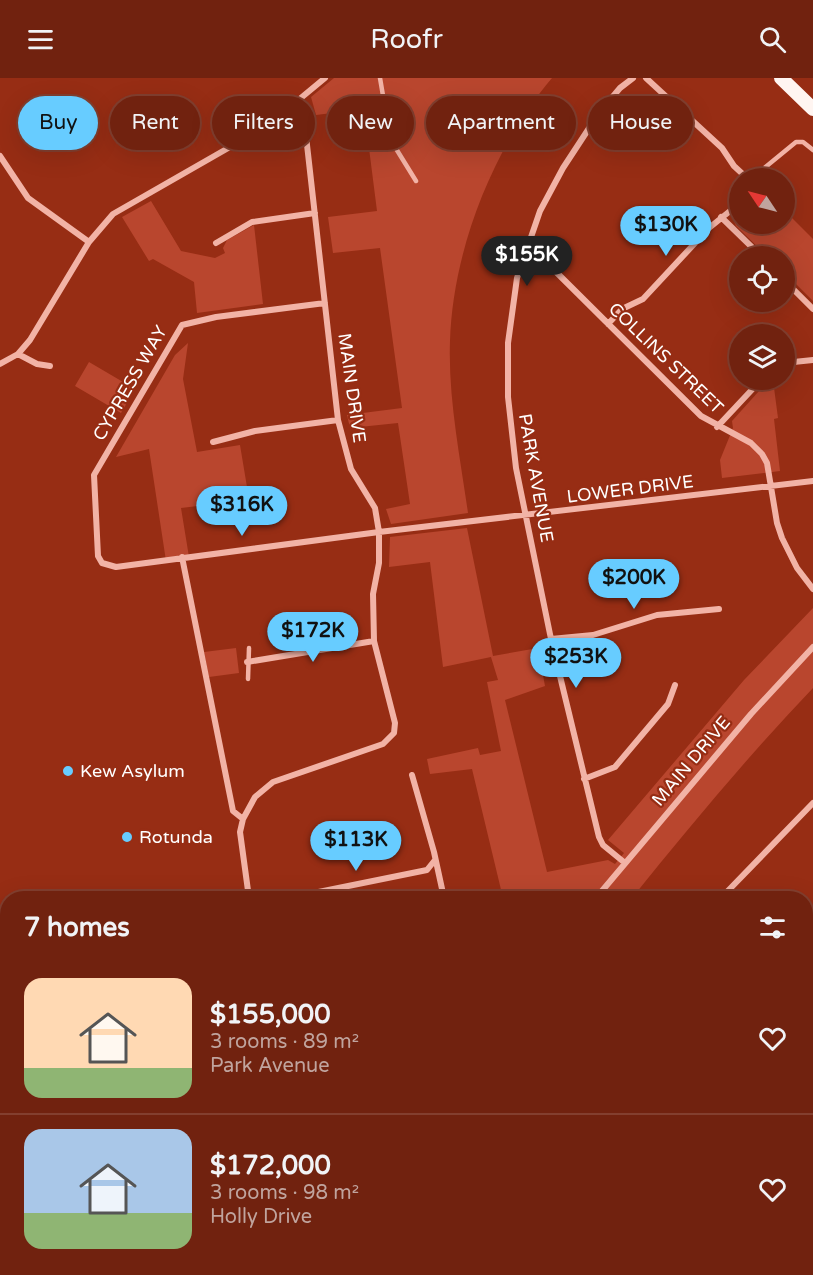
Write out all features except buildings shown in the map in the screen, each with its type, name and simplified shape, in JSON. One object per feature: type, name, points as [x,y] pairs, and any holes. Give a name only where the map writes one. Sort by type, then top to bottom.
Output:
[{"type":"main road","points":[[781,78],[813,110]]},
{"type":"street","points":[[303,96],[325,78]]},
{"type":"street","name":"PARK AVENUE","points":[[625,864],[601,841],[584,778],[551,639],[512,444],[507,367],[510,316],[524,255],[540,212],[563,168],[604,107],[620,88],[633,78]]},
{"type":"street","points":[[645,78],[722,148],[736,168]]},
{"type":"street","points":[[0,364],[18,354],[36,330],[89,242],[112,214],[225,150]]},
{"type":"street","name":"MAIN DRIVE","points":[[243,819],[255,797],[273,782],[383,744],[394,733],[395,722],[374,640],[373,594],[379,563],[379,532],[375,508],[351,469],[338,420],[308,150]]},
{"type":"street","points":[[0,156],[28,198],[89,242]]},
{"type":"street","points":[[608,324],[622,309],[643,299],[729,211]]},
{"type":"street","points":[[216,243],[252,222],[315,213]]},
{"type":"street","points":[[721,217],[751,246]]},
{"type":"street","name":"COLLINS STREET","points":[[524,255],[550,266],[696,411],[717,427],[751,443],[762,454],[767,463],[777,523],[782,538],[798,568],[813,589]]},
{"type":"street","points":[[795,291],[813,309]]},
{"type":"street","name":"CYPRESS WAY","points":[[102,563],[98,556],[94,475],[182,325],[216,317],[325,303]]},
{"type":"street","points":[[18,354],[37,364],[50,366]]},
{"type":"street","points":[[795,362],[813,360]]},
{"type":"street","points":[[717,427],[752,390]]},
{"type":"street","points":[[213,442],[255,431],[338,420]]},
{"type":"street","name":"LOWER DRIVE","points":[[102,563],[116,567],[379,532],[813,482]]},
{"type":"street","points":[[182,557],[233,811],[243,819],[240,832],[248,891]]},
{"type":"street","points":[[551,639],[593,635],[657,615],[719,609]]},
{"type":"street","points":[[247,662],[374,640]]},
{"type":"street","name":"MAIN DRIVE","points":[[602,891],[751,714],[813,647]]},
{"type":"street","points":[[584,778],[615,767],[668,704],[675,686]]},
{"type":"street","points":[[412,775],[442,891]]},
{"type":"street","points":[[728,891],[813,803]]},
{"type":"street","points":[[324,891],[427,870],[435,860]]},
{"type":"lane","points":[[380,78],[392,136],[416,181]]},
{"type":"lane","points":[[764,168],[792,144],[803,142],[813,150]]},
{"type":"lane","points":[[248,679],[249,648]]},
{"type":"shaded area","points":[[334,78],[552,78],[538,96],[426,96],[426,150],[505,150],[480,201],[468,236],[453,306],[450,341],[451,384],[468,513],[391,524],[386,509],[410,504],[398,423],[350,428],[347,415],[402,408],[380,248],[333,253],[328,217],[377,211],[369,150],[414,150],[414,96],[327,96],[327,114],[316,115],[315,96],[312,96]]},
{"type":"shaded area","points":[[151,201],[181,251],[215,258],[225,253],[223,248],[227,240],[254,225],[263,304],[197,313],[194,282],[153,259],[149,261],[122,217]]},
{"type":"shaded area","points":[[795,221],[813,239],[813,301],[795,283],[795,246],[757,246],[744,234],[795,234]]},
{"type":"shaded area","points":[[188,343],[183,379],[197,452],[240,445],[247,487],[223,489],[223,503],[181,508],[189,557],[166,561],[149,449],[116,457],[175,355]]},
{"type":"shaded area","points":[[89,362],[135,389],[121,413],[75,386]]},
{"type":"shaded area","points":[[760,390],[774,390],[778,418],[774,419],[780,471],[722,478],[720,460],[733,428],[732,421]]},
{"type":"shaded area","points":[[467,528],[493,656],[538,648],[545,686],[505,700],[547,872],[608,860],[615,864],[624,853],[608,840],[744,680],[813,608],[813,688],[720,791],[638,891],[501,891],[472,769],[430,774],[427,759],[478,748],[480,755],[501,751],[487,682],[498,680],[491,657],[443,667],[430,562],[389,567],[390,537]]},
{"type":"shaded area","points":[[236,648],[239,673],[209,677],[204,652]]},
{"type":"place","name":"Kew Asylum","points":[[68,771]]},
{"type":"place","name":"Rotunda","points":[[127,837]]}]
